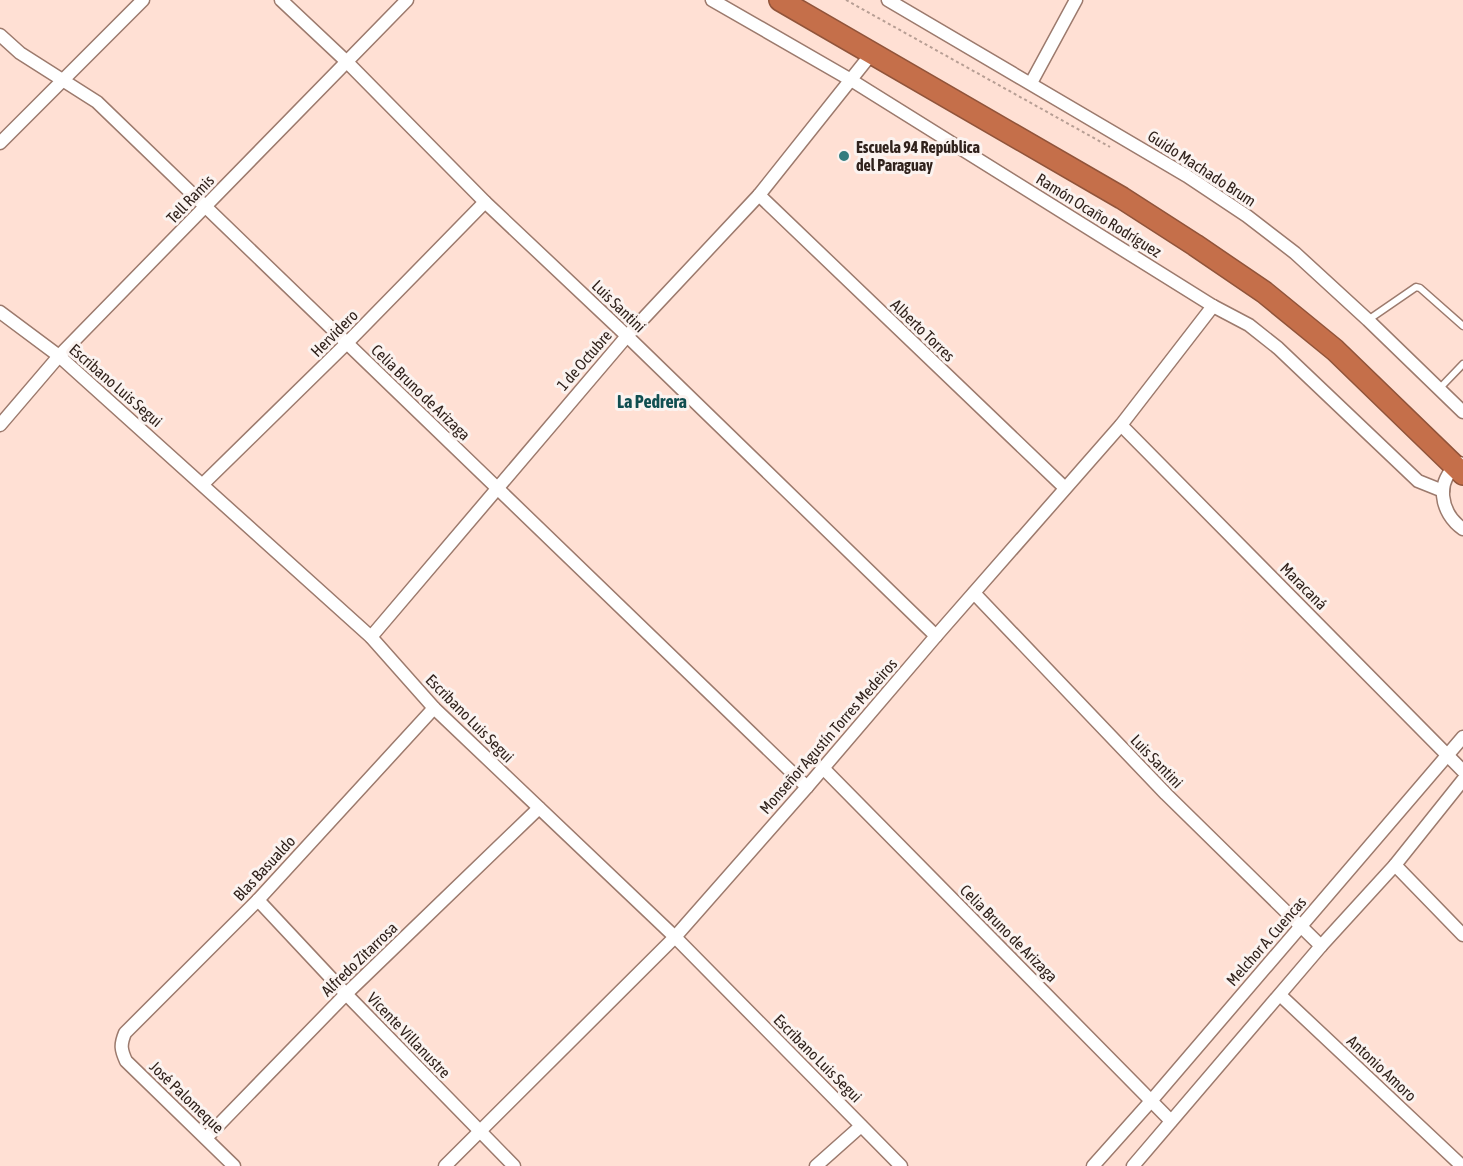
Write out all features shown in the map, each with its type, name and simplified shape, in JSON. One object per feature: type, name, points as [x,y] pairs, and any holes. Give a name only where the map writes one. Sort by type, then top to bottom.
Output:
[{"type":"highway","points":[[780,0],[1122,198],[1196,245],[1264,292],[1335,351],[1460,467]]},
{"type":"street","points":[[0,143],[143,0]]},
{"type":"street","name":"Luis Santini","points":[[281,0],[347,62],[485,202],[627,336],[936,636]]},
{"type":"street","name":"Tell Ramis","points":[[0,425],[60,356],[407,0]]},
{"type":"street","name":"Ramón Ocaño Rodríguez","points":[[712,0],[851,80],[1213,306],[1249,325],[1278,348],[1418,480],[1443,491]]},
{"type":"street","name":"Guido Machado Brum","points":[[888,0],[1187,176],[1247,216],[1295,253],[1463,412]]},
{"type":"street","points":[[1031,83],[1076,0]]},
{"type":"street","name":"Celia Bruno de Arizaga","points":[[0,35],[20,53],[98,102],[807,787]]},
{"type":"street","name":"1 de Octubre","points":[[371,637],[627,336],[759,195],[872,53]]},
{"type":"street","name":"Alberto Torres","points":[[759,195],[1065,488]]},
{"type":"street","name":"Hervidero","points":[[202,484],[347,343],[485,202]]},
{"type":"street","name":"Monseñor Agustín Torres Medeiros","points":[[445,1166],[675,937],[824,769],[936,636],[1121,425],[1213,306]]},
{"type":"street","name":"Escribano Luis Segui","points":[[0,312],[60,356],[371,637],[434,708],[675,937],[901,1166]]},
{"type":"street","name":"Maracaná","points":[[1121,425],[1463,771]]},
{"type":"street","points":[[1460,467],[1447,476],[1443,491],[1444,506],[1453,522],[1463,529]]},
{"type":"street","name":"Luis Santini","points":[[974,593],[1166,794],[1321,946]]},
{"type":"street","name":"Blas Basualdo","points":[[120,1050],[124,1033],[258,900],[434,708]]},
{"type":"street","name":"Melchor A. Cuencas","points":[[1093,1166],[1463,736]]},
{"type":"street","name":"Celia Bruno de Arizaga","points":[[824,769],[1171,1121]]},
{"type":"street","points":[[1132,1166],[1321,946],[1395,865],[1463,780]]},
{"type":"street","name":"Alfredo Zitarrosa","points":[[206,1138],[346,994],[538,808]]},
{"type":"street","points":[[1395,865],[1463,934]]},
{"type":"street","name":"Vicente Villanustre","points":[[258,900],[514,1166]]},
{"type":"street","name":"Antonio Amoro","points":[[1280,995],[1462,1166]]},
{"type":"street","name":"José Palomeque","points":[[120,1050],[126,1061],[234,1166]]},
{"type":"street","points":[[816,1166],[861,1126]]},
{"type":"lane","points":[[1368,320],[1416,287],[1463,326]]},
{"type":"lane","points":[[1439,389],[1463,364]]},
{"type":"path","points":[[846,0],[1110,147]]},
{"type":"place","name":"Escuela 94 República del Paraguay","points":[[844,156]]},
{"type":"district","name":"La Pedrera","points":[[652,402]]}]
